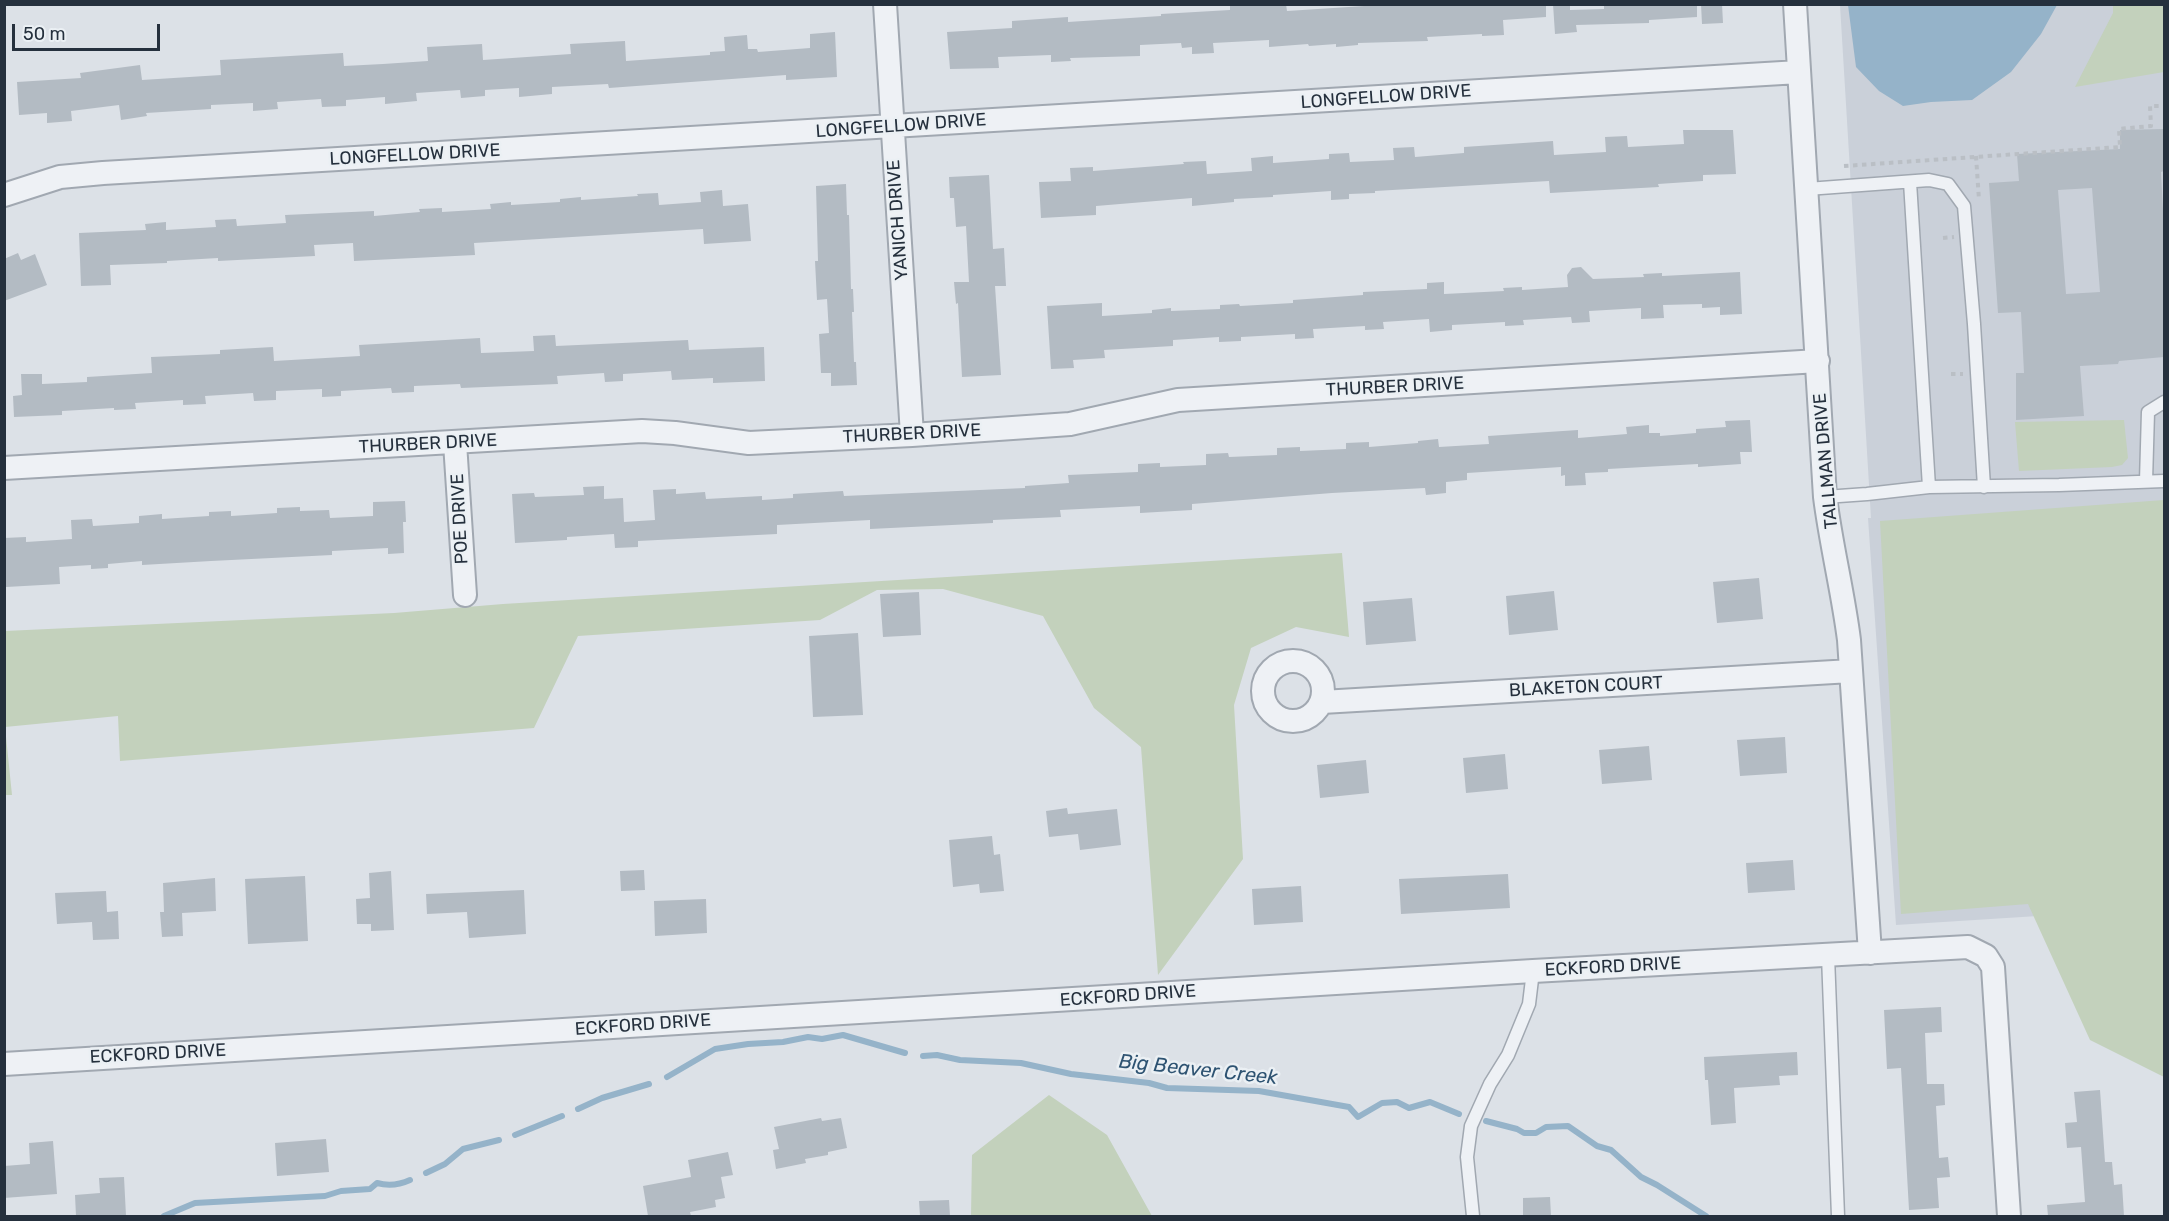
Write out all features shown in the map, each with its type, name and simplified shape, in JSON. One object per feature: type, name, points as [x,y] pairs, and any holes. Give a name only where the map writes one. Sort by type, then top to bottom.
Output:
[{"type":"street","name":"YANICH DRIVE","points":[[885,4],[912,435]]},
{"type":"street","name":"TALLMAN DRIVE","points":[[1795,4],[1825,497],[1844,600],[1870,953]]},
{"type":"street","name":"LONGFELLOW DRIVE","points":[[4,195],[60,177],[103,173],[1799,72]]},
{"type":"street","name":"THURBER DRIVE","points":[[4,468],[642,431],[749,443],[912,435],[1070,424],[1178,400],[1818,361]]},
{"type":"street","name":"POE DRIVE","points":[[455,443],[465,595]]},
{"type":"street","name":"BLAKETON COURT","points":[[1322,702],[1851,671]]},
{"type":"street","name":"ECKFORD DRIVE","points":[[4,1064],[1533,971],[1968,947],[1986,956],[1993,967],[2009,1216]]},
{"type":"lane","points":[[1807,189],[1929,180],[1948,184],[1964,206],[1984,487]]},
{"type":"lane","points":[[1910,182],[1929,487]]},
{"type":"lane","points":[[2146,481],[2148,412],[2164,402]]},
{"type":"lane","points":[[1825,497],[1929,487],[2164,481]]},
{"type":"lane","points":[[1828,956],[1838,1216]]},
{"type":"lane","points":[[1473,1216],[1467,1157],[1471,1126],[1490,1084],[1508,1055],[1529,1004],[1533,971]]},
{"type":"path","points":[[1844,166],[2120,147],[2119,129],[2151,126],[2150,106],[2164,106]]},
{"type":"shaded area","points":[[1840,5],[2164,5],[2164,908],[1896,925],[1868,518],[1871,518]]},
{"type":"green space","points":[[2113,5],[2164,5],[2164,72],[2075,87],[2113,13]]},
{"type":"green space","points":[[2124,420],[2128,458],[2122,465],[2019,471],[2015,422]]},
{"type":"green space","points":[[2164,500],[2164,1077],[2090,1040],[2028,904],[1901,914],[1880,521]]},
{"type":"green space","points":[[1342,553],[1349,637],[1296,627],[1251,648],[1234,705],[1243,859],[1158,975],[1141,747],[1094,708],[1043,616],[943,589],[877,590],[820,620],[578,636],[534,728],[120,761],[118,716],[5,727],[5,631],[394,613],[503,604]]},
{"type":"green space","points":[[5,727],[12,795],[5,795]]},
{"type":"green space","points":[[1049,1095],[1107,1135],[1152,1216],[971,1216],[972,1155]]},
{"type":"water","points":[[1848,4],[2057,5],[2041,34],[2011,72],[1972,100],[1903,106],[1879,91],[1856,67]]},
{"type":"building","points":[[1286,4],[1287,11],[1395,4],[1546,4],[1546,17],[1503,20],[1504,35],[1427,37],[1428,41],[1358,43],[1358,45],[1336,47],[1336,44],[1309,46],[1308,44],[1269,47],[1269,40],[1213,43],[1214,53],[1192,54],[1192,47],[1182,48],[1181,43],[1140,45],[1140,56],[1070,58],[1071,61],[1051,62],[1051,55],[998,57],[999,68],[950,69],[947,32],[1012,28],[1012,21],[1068,17],[1068,22],[1161,16],[1161,14],[1230,10],[1230,6]]},
{"type":"building","points":[[1553,4],[1570,4],[1570,10],[1604,9],[1604,4],[1697,4],[1697,17],[1649,20],[1649,23],[1576,25],[1577,32],[1555,34]]},
{"type":"building","points":[[1701,4],[1722,4],[1723,23],[1702,24]]},
{"type":"building","points":[[835,32],[837,77],[786,80],[786,75],[609,88],[608,84],[552,87],[552,94],[519,97],[519,88],[485,90],[485,96],[461,98],[460,90],[416,93],[417,101],[385,104],[385,97],[346,100],[346,106],[322,107],[321,99],[277,102],[278,109],[253,111],[253,103],[211,105],[211,109],[146,113],[147,116],[121,120],[119,105],[71,111],[72,121],[47,123],[47,113],[19,115],[17,82],[81,78],[80,73],[140,65],[142,80],[221,75],[220,60],[343,53],[344,66],[383,64],[428,61],[427,47],[482,44],[483,60],[571,54],[570,44],[625,41],[626,61],[710,55],[710,52],[725,51],[724,37],[747,35],[748,49],[757,49],[758,52],[810,48],[810,34]]},
{"type":"building","points":[[2164,129],[2164,171],[2161,172],[2164,230],[2164,357],[2119,361],[2118,364],[2080,366],[2084,416],[2016,420],[2016,373],[2024,373],[2021,312],[1998,313],[1989,183],[2019,181],[2017,154],[2120,149],[2120,130]],"holes":[[[2092,188],[2100,292],[2066,294],[2058,190]]]},
{"type":"building","points":[[1683,130],[1733,130],[1736,174],[1703,175],[1703,181],[1658,184],[1659,187],[1550,193],[1549,181],[1375,191],[1375,193],[1349,194],[1349,199],[1331,200],[1331,191],[1234,199],[1234,202],[1192,206],[1192,198],[1096,206],[1096,215],[1041,218],[1039,182],[1071,181],[1070,168],[1093,167],[1093,171],[1206,161],[1207,174],[1252,171],[1251,158],[1273,156],[1273,163],[1329,159],[1329,154],[1349,153],[1350,162],[1394,160],[1393,148],[1414,147],[1415,157],[1464,153],[1464,147],[1553,141],[1554,155],[1606,152],[1605,137],[1627,136],[1628,147],[1684,144]]},
{"type":"building","points":[[989,175],[993,249],[1004,248],[1006,286],[995,286],[1001,375],[962,377],[958,303],[956,304],[954,282],[969,282],[966,226],[956,227],[954,198],[950,198],[949,177]]},
{"type":"building","points":[[846,184],[857,385],[831,386],[831,373],[821,373],[819,334],[829,333],[827,299],[817,300],[816,186]]},
{"type":"building","points":[[722,190],[723,206],[748,204],[751,241],[704,244],[703,229],[474,243],[475,255],[354,261],[353,243],[314,245],[315,256],[218,261],[218,258],[110,265],[111,285],[81,286],[79,233],[146,230],[145,224],[166,222],[166,230],[216,227],[215,220],[236,219],[237,226],[286,223],[285,215],[374,211],[374,216],[442,208],[442,212],[491,209],[490,204],[511,202],[511,205],[560,202],[560,199],[581,197],[581,200],[638,196],[637,194],[658,193],[659,205],[701,202],[700,192]]},
{"type":"building","points":[[18,253],[21,260],[35,254],[47,285],[4,301],[4,259]]},
{"type":"building","points":[[1581,267],[1593,279],[1644,277],[1643,274],[1662,273],[1662,276],[1740,272],[1742,314],[1720,315],[1720,307],[1702,308],[1702,304],[1663,305],[1664,318],[1641,319],[1641,308],[1589,311],[1590,322],[1572,323],[1571,317],[1523,320],[1524,325],[1505,326],[1505,322],[1452,325],[1452,330],[1430,332],[1429,319],[1383,322],[1384,329],[1365,330],[1365,326],[1313,329],[1314,338],[1295,339],[1295,334],[1241,337],[1241,341],[1219,342],[1219,337],[1173,340],[1173,346],[1104,350],[1105,358],[1073,360],[1074,368],[1051,369],[1047,306],[1102,303],[1102,316],[1152,313],[1152,310],[1171,308],[1171,311],[1220,309],[1220,305],[1293,303],[1293,300],[1363,295],[1363,292],[1427,289],[1427,283],[1444,282],[1444,294],[1504,291],[1503,288],[1522,287],[1522,290],[1568,287],[1567,275],[1572,268]]},
{"type":"building","points":[[555,335],[556,346],[688,340],[689,350],[764,347],[765,381],[713,383],[713,378],[672,380],[671,371],[623,374],[623,381],[605,382],[604,373],[557,376],[558,384],[461,388],[460,384],[414,386],[414,392],[392,393],[391,388],[341,391],[341,396],[322,397],[322,389],[276,391],[276,400],[254,401],[253,393],[205,396],[206,404],[183,405],[183,400],[135,403],[136,409],[62,411],[62,415],[14,417],[13,396],[22,395],[21,374],[42,374],[42,384],[87,382],[87,377],[152,373],[151,357],[220,354],[220,350],[273,347],[274,361],[360,356],[359,345],[480,338],[481,353],[534,351],[533,336]]},
{"type":"building","points":[[1750,420],[1752,452],[1740,452],[1741,464],[1608,469],[1608,472],[1585,473],[1586,485],[1565,486],[1565,475],[1561,476],[1561,467],[1467,473],[1467,480],[1446,482],[1446,493],[1426,495],[1425,488],[1332,493],[1192,504],[1192,510],[1140,513],[1140,506],[1060,510],[1061,517],[870,529],[870,520],[777,525],[777,534],[638,541],[638,547],[615,548],[614,534],[515,543],[512,494],[534,493],[535,497],[584,495],[583,487],[604,486],[604,499],[623,498],[624,522],[655,520],[653,490],[676,489],[676,494],[705,492],[706,499],[762,496],[762,500],[793,498],[793,494],[843,491],[844,496],[1025,488],[1025,486],[1069,483],[1068,475],[1138,472],[1138,464],[1160,463],[1160,467],[1206,465],[1206,454],[1228,453],[1229,457],[1277,455],[1277,448],[1300,447],[1300,451],[1346,449],[1346,443],[1369,442],[1369,447],[1438,439],[1439,447],[1489,444],[1488,436],[1578,430],[1578,438],[1627,434],[1626,427],[1649,425],[1649,433],[1660,433],[1660,436],[1696,433],[1696,429],[1726,427],[1725,421]]},
{"type":"building","points":[[405,501],[404,553],[388,554],[388,548],[332,551],[332,555],[142,565],[142,561],[108,564],[108,568],[91,569],[91,565],[59,567],[60,584],[6,587],[4,538],[26,537],[26,542],[72,539],[71,520],[92,519],[93,526],[139,523],[139,516],[162,514],[162,519],[209,516],[209,512],[231,511],[231,516],[277,513],[277,508],[300,507],[300,511],[329,510],[330,518],[373,516],[373,502]]},
{"type":"building","points":[[1759,578],[1763,619],[1717,623],[1713,582]]},
{"type":"building","points":[[1554,591],[1558,630],[1509,635],[1506,596]]},
{"type":"building","points":[[919,592],[921,635],[883,637],[880,594]]},
{"type":"building","points":[[1412,598],[1416,641],[1366,645],[1363,602]]},
{"type":"building","points":[[858,633],[863,715],[813,717],[809,636]]},
{"type":"building","points":[[1785,737],[1787,773],[1740,776],[1737,740]]},
{"type":"building","points":[[1649,746],[1652,780],[1602,784],[1599,750]]},
{"type":"building","points":[[1505,754],[1508,789],[1466,793],[1463,758]]},
{"type":"building","points":[[1366,760],[1369,793],[1320,798],[1317,765]]},
{"type":"building","points":[[1067,808],[1068,814],[1117,809],[1121,845],[1080,850],[1078,834],[1049,837],[1046,811]]},
{"type":"building","points":[[992,836],[994,855],[1000,854],[1004,891],[980,893],[979,884],[953,887],[949,840]]},
{"type":"building","points":[[1793,860],[1795,890],[1748,893],[1746,863]]},
{"type":"building","points":[[644,870],[645,890],[621,891],[620,871]]},
{"type":"building","points":[[391,871],[394,930],[371,931],[371,924],[357,924],[356,899],[370,898],[369,873]]},
{"type":"building","points":[[1508,874],[1510,908],[1401,914],[1399,879]]},
{"type":"building","points":[[305,876],[308,941],[248,944],[245,879]]},
{"type":"building","points":[[215,878],[216,911],[182,913],[183,936],[162,937],[160,912],[164,912],[163,883]]},
{"type":"building","points":[[1301,886],[1303,922],[1254,925],[1252,889]]},
{"type":"building","points":[[524,890],[526,934],[469,938],[467,912],[427,914],[426,894]]},
{"type":"building","points":[[106,891],[107,912],[118,911],[119,939],[93,940],[92,922],[57,924],[55,893]]},
{"type":"building","points":[[706,899],[707,933],[655,936],[654,901]]},
{"type":"building","points":[[1941,1007],[1942,1032],[1925,1033],[1927,1084],[1944,1084],[1945,1105],[1936,1106],[1939,1158],[1948,1157],[1950,1177],[1937,1178],[1939,1208],[1909,1210],[1901,1068],[1887,1069],[1884,1010]]},
{"type":"building","points":[[1797,1052],[1798,1075],[1779,1076],[1780,1085],[1734,1088],[1736,1123],[1711,1125],[1704,1057]]},
{"type":"building","points":[[2100,1090],[2105,1162],[2112,1162],[2114,1185],[2122,1184],[2124,1216],[2048,1216],[2047,1205],[2085,1202],[2081,1147],[2067,1148],[2065,1123],[2077,1122],[2074,1092]]},
{"type":"building","points":[[821,1118],[822,1121],[841,1118],[847,1148],[828,1152],[828,1155],[805,1159],[806,1163],[776,1169],[773,1150],[779,1149],[774,1127]]},
{"type":"building","points":[[326,1139],[329,1172],[277,1176],[275,1143]]},
{"type":"building","points":[[53,1141],[57,1194],[4,1198],[4,1166],[30,1164],[29,1143]]},
{"type":"building","points":[[728,1152],[733,1175],[721,1177],[725,1198],[715,1200],[716,1207],[690,1212],[691,1216],[648,1216],[643,1186],[691,1177],[688,1160]]},
{"type":"building","points":[[124,1177],[126,1216],[76,1216],[75,1195],[100,1193],[99,1178]]},
{"type":"building","points":[[1550,1197],[1551,1216],[1523,1216],[1523,1198]]},
{"type":"building","points":[[949,1200],[950,1216],[920,1216],[919,1201]]},
{"type":"waterway","name":"Big Beaver Creek","points":[[667,1077],[715,1049],[808,1037],[822,1039],[843,1035],[905,1053]]},
{"type":"waterway","name":"Big Beaver Creek","points":[[923,1056],[937,1055],[960,1060],[1021,1063],[1071,1074],[1149,1083],[1167,1088],[1259,1091],[1349,1107],[1358,1117],[1382,1103],[1397,1102],[1409,1108],[1430,1102],[1459,1114]]},
{"type":"waterway","name":"Big Beaver Creek","points":[[578,1109],[602,1098],[649,1084]]},
{"type":"waterway","name":"Big Beaver Creek","points":[[515,1135],[562,1116]]},
{"type":"waterway","name":"Big Beaver Creek","points":[[1486,1121],[1524,1133],[1536,1133],[1546,1127],[1568,1126],[1597,1146],[1611,1150],[1641,1177],[1706,1216]]},
{"type":"waterway","name":"Big Beaver Creek","points":[[426,1173],[445,1164],[463,1149],[499,1140]]},
{"type":"waterway","name":"Big Beaver Creek","points":[[164,1216],[195,1203],[325,1196],[341,1191],[370,1189],[377,1183],[394,1184],[410,1180]]}]
